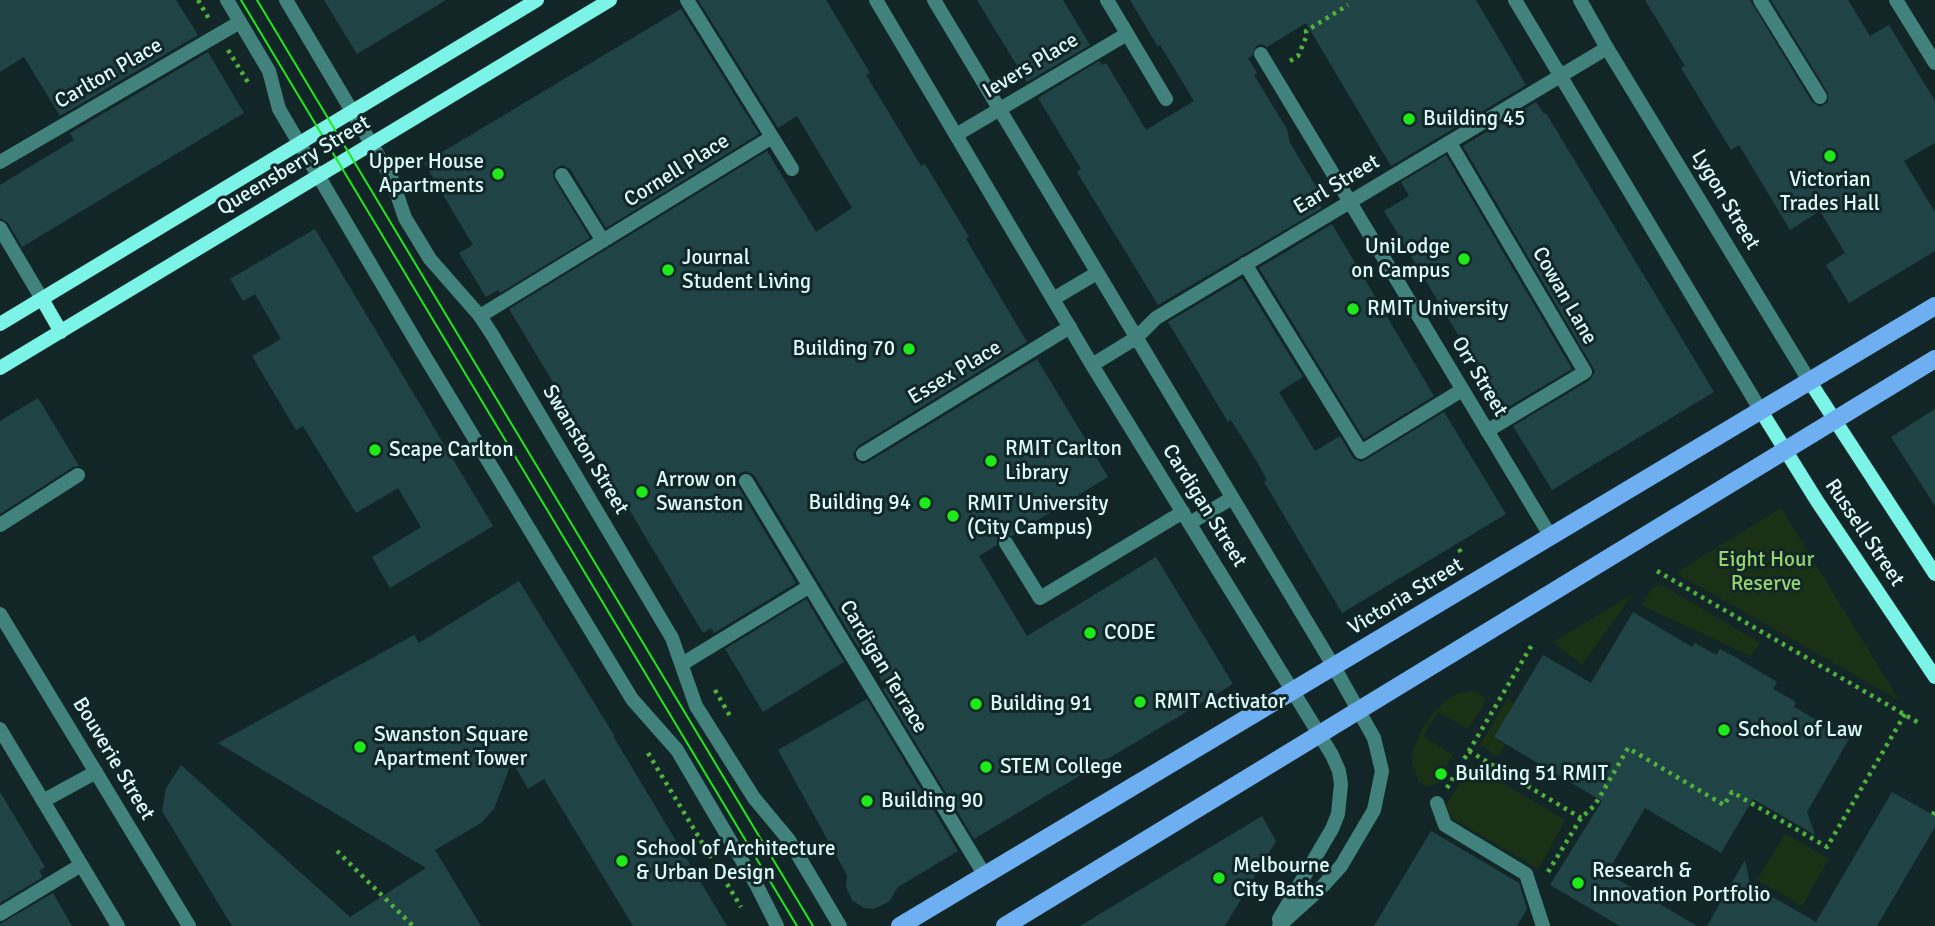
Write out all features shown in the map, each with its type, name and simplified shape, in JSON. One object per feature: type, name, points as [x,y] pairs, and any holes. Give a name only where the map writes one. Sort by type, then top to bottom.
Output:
[{"type":"main road","name":"Queensberry Street","points":[[0,324],[537,0]]},
{"type":"main road","name":"Queensberry Street","points":[[0,368],[610,0]]},
{"type":"main road","points":[[42,299],[61,332]]},
{"type":"main road","name":"Victoria Street","points":[[900,926],[1935,306]]},
{"type":"main road","points":[[1004,926],[1935,359]]},
{"type":"main road","name":"Lygon Street","points":[[1810,382],[1835,420]]},
{"type":"main road","name":"Russell Street","points":[[1761,411],[1935,677]]},
{"type":"main road","name":"Russell Street","points":[[1835,420],[1935,574]]},
{"type":"street","points":[[227,0],[269,71],[279,109],[318,175],[632,699],[677,750],[757,886],[777,926]]},
{"type":"street","name":"Swanston Street","points":[[286,0],[391,177],[405,218],[424,249],[480,316],[672,638],[696,706],[751,794],[789,840],[840,926]]},
{"type":"street","points":[[687,0],[792,169]]},
{"type":"street","name":"Cardigan Street","points":[[876,0],[1092,365],[1320,734],[1339,771],[1341,799],[1338,814],[1277,926]]},
{"type":"street","name":"Cardigan Street","points":[[934,0],[1374,738],[1381,760],[1380,787],[1374,810],[1341,866],[1321,888],[1277,926]]},
{"type":"street","points":[[1107,0],[1166,99]]},
{"type":"street","points":[[1515,0],[1761,411]]},
{"type":"street","name":"Lygon Street","points":[[1580,0],[1810,382]]},
{"type":"street","points":[[1760,0],[1821,97]]},
{"type":"street","points":[[1896,0],[1935,63]]},
{"type":"street","name":"Carlton Place","points":[[0,162],[240,22]]},
{"type":"street","name":"Ievers Place","points":[[956,135],[1127,34]]},
{"type":"street","name":"Earl Street","points":[[1092,365],[1136,338],[1156,318],[1607,48]]},
{"type":"street","name":"Orr Street","points":[[1261,54],[1550,537]]},
{"type":"street","name":"Cornell Place","points":[[480,316],[772,137]]},
{"type":"street","name":"Cowan Lane","points":[[1450,143],[1585,372],[1487,431]]},
{"type":"street","points":[[562,175],[603,241]]},
{"type":"street","points":[[0,228],[42,299]]},
{"type":"street","points":[[1245,264],[1361,452],[1462,390]]},
{"type":"street","points":[[1053,299],[1097,273]]},
{"type":"street","name":"Essex Place","points":[[863,454],[1070,327]]},
{"type":"street","points":[[0,524],[78,475]]},
{"type":"street","name":"Cardigan Terrace","points":[[746,481],[984,874]]},
{"type":"street","points":[[1006,543],[1040,598],[1187,518],[1232,498]]},
{"type":"street","points":[[682,664],[810,586]]},
{"type":"street","name":"Bouverie Street","points":[[0,614],[189,926]]},
{"type":"street","points":[[0,729],[118,926]]},
{"type":"street","points":[[43,801],[96,772]]},
{"type":"street","points":[[1437,803],[1445,825],[1526,874],[1543,926]]},
{"type":"street","points":[[0,915],[81,865]]},
{"type":"path","points":[[1298,56],[1307,35],[1306,31],[1348,5]]},
{"type":"path","points":[[1459,549],[1463,556]]},
{"type":"path","points":[[1657,571],[1919,723]]},
{"type":"path","points":[[1437,803],[1533,643]]},
{"type":"path","points":[[1553,864],[1581,818],[1595,805],[1628,748],[1724,805],[1732,792],[1827,847],[1905,714]]},
{"type":"path","points":[[1469,751],[1581,818]]},
{"type":"path","points":[[648,752],[747,917]]},
{"type":"path","points":[[337,851],[413,926]]},
{"type":"green space","name":"Eight Hour Reserve","points":[[1781,508],[1899,700],[1676,573]]},
{"type":"green space","points":[[1660,584],[1760,643],[1751,656],[1641,605],[1652,589]]},
{"type":"green space","points":[[1633,594],[1582,665],[1553,642]]},
{"type":"green space","points":[[1475,691],[1486,700],[1468,729],[1438,712],[1423,736],[1453,755],[1436,784],[1427,787],[1418,780],[1412,762],[1413,750],[1421,731],[1430,716],[1448,699],[1458,693]]},
{"type":"green space","points":[[1507,699],[1517,705],[1496,739],[1505,745],[1498,756],[1480,745]]},
{"type":"green space","points":[[1471,764],[1565,820],[1537,868],[1442,812]]},
{"type":"green space","points":[[1785,834],[1829,859],[1802,906],[1757,880]]},
{"type":"building","points":[[0,0],[176,0],[198,35],[60,116],[24,57],[0,72]]},
{"type":"building","points":[[324,0],[446,0],[357,54]]},
{"type":"building","points":[[698,0],[826,0],[870,73],[866,75],[921,166],[925,164],[1027,342],[858,446],[853,454],[855,460],[863,464],[868,462],[1037,359],[1108,477],[1012,536],[1002,535],[997,539],[997,545],[979,556],[1027,636],[1156,557],[1233,684],[974,839],[883,689],[886,688],[863,650],[861,652],[754,475],[746,471],[740,473],[737,485],[796,583],[714,633],[711,628],[703,633],[509,309],[767,151],[816,232],[852,208],[797,116],[778,128]]},
{"type":"building","points":[[977,0],[1063,0],[1090,45],[1027,82]]},
{"type":"building","points":[[1130,0],[1476,0],[1526,85],[1391,166],[1306,23],[1267,47],[1262,44],[1256,46],[1252,56],[1248,58],[1257,73],[1254,75],[1287,129],[1290,143],[1324,200],[1319,203],[1322,208],[1158,305],[1077,172],[1081,169],[1038,98],[1099,61],[1102,65],[1106,63],[1146,130],[1194,101]]},
{"type":"building","name":"Victorian Trades Hall","points":[[1645,0],[1750,0],[1812,102],[1820,107],[1828,102],[1828,93],[1771,0],[1848,0],[1870,36],[1889,25],[1935,101],[1935,143],[1904,161],[1935,212],[1935,251],[1849,303],[1826,265],[1845,253],[1820,211],[1790,230],[1739,145],[1731,150],[1681,68],[1685,66]]},
{"type":"building","points":[[681,9],[759,134],[606,228],[570,169],[562,165],[558,167],[553,171],[554,179],[590,238],[500,293],[498,290],[486,297],[459,253],[473,245],[424,163]]},
{"type":"building","points":[[208,52],[244,113],[22,247],[8,223],[0,218],[0,185],[74,140],[70,133]]},
{"type":"building","points":[[1536,102],[1544,114],[1546,113],[1714,392],[1552,490],[1513,426],[1590,380],[1595,371],[1463,146]]},
{"type":"building","name":"UniLodge on Campus","points":[[1446,155],[1572,369],[1503,410],[1384,211],[1409,196],[1401,182]]},
{"type":"building","points":[[1332,224],[1434,396],[1364,439],[1259,268]]},
{"type":"building","points":[[315,229],[493,526],[390,588],[372,557],[421,527],[398,488],[356,513],[303,426],[296,430],[252,356],[281,339],[255,294],[243,301],[230,279]]},
{"type":"building","points":[[1242,278],[1303,377],[1279,392],[1315,451],[1340,436],[1353,458],[1361,462],[1444,412],[1506,514],[1342,613],[1264,482],[1267,480],[1256,460],[1231,420],[1228,422],[1168,322]]},
{"type":"building","points":[[38,398],[79,466],[73,467],[0,514],[0,421]]},
{"type":"building","points":[[1935,409],[1935,506],[1891,437]]},
{"type":"building","points":[[519,581],[727,926],[633,926],[544,779],[528,789],[512,761],[494,809],[481,823],[435,850],[481,926],[232,926],[162,811],[166,788],[181,765],[350,917],[426,868],[218,743],[414,635],[419,643]]},
{"type":"building","points":[[806,599],[844,662],[763,712],[725,649]]},
{"type":"building","points":[[1633,612],[1692,647],[1695,643],[1716,655],[1720,649],[1735,657],[1777,682],[1773,689],[1796,702],[1794,707],[1849,739],[1807,812],[1815,835],[1753,799],[1721,853],[1645,808],[1607,873],[1697,926],[1620,926],[1550,885],[1602,801],[1494,737],[1543,655],[1591,683]]},
{"type":"building","name":"Building 90","points":[[867,699],[958,851],[898,887],[889,902],[873,909],[864,908],[852,900],[846,887],[847,875],[778,750]]},
{"type":"building","points":[[0,792],[45,867],[39,871],[43,877],[0,903]]},
{"type":"building","points":[[1892,792],[1935,816],[1935,827],[1877,926],[1707,926],[1745,860],[1750,884],[1816,922]]},
{"type":"building","name":"Melbourne City Baths","points":[[1262,816],[1276,841],[1225,926],[1080,926]]},
{"type":"building","points":[[1431,831],[1519,883],[1527,909],[1517,926],[1374,926]]},
{"type":"building","points":[[53,893],[72,926],[0,926],[0,924]]},
{"type":"tram line","points":[[241,0],[797,926]]},
{"type":"tram line","points":[[257,0],[813,926]]},
{"type":"place","name":"Building 45","points":[[1409,119]]},
{"type":"place","name":"Victorian Trades Hall","points":[[1830,156]]},
{"type":"place","name":"Upper House Apartments","points":[[498,174]]},
{"type":"place","name":"UniLodge on Campus","points":[[1464,259]]},
{"type":"place","name":"Journal Student Living","points":[[668,270]]},
{"type":"place","name":"RMIT University","points":[[1353,309]]},
{"type":"place","name":"Building 70","points":[[909,349]]},
{"type":"place","name":"Scape Carlton","points":[[375,450]]},
{"type":"place","name":"RMIT Carlton Library","points":[[991,461]]},
{"type":"place","name":"Arrow on Swanston","points":[[642,492]]},
{"type":"place","name":"Building 94","points":[[925,503]]},
{"type":"place","name":"RMIT University (City Campus)","points":[[953,516]]},
{"type":"place","name":"CODE","points":[[1090,633]]},
{"type":"place","name":"RMIT Activator","points":[[1140,702]]},
{"type":"place","name":"Building 91","points":[[976,704]]},
{"type":"place","name":"School of Law","points":[[1724,730]]},
{"type":"place","name":"Swanston Square Apartment Tower","points":[[360,747]]},
{"type":"place","name":"STEM College","points":[[986,767]]},
{"type":"place","name":"Building 51 RMIT","points":[[1441,774]]},
{"type":"place","name":"Building 90","points":[[867,801]]},
{"type":"place","name":"School of Architecture & Urban Design","points":[[622,861]]},
{"type":"place","name":"Melbourne City Baths","points":[[1219,878]]},
{"type":"place","name":"Research & Innovation Portfolio","points":[[1578,883]]}]
